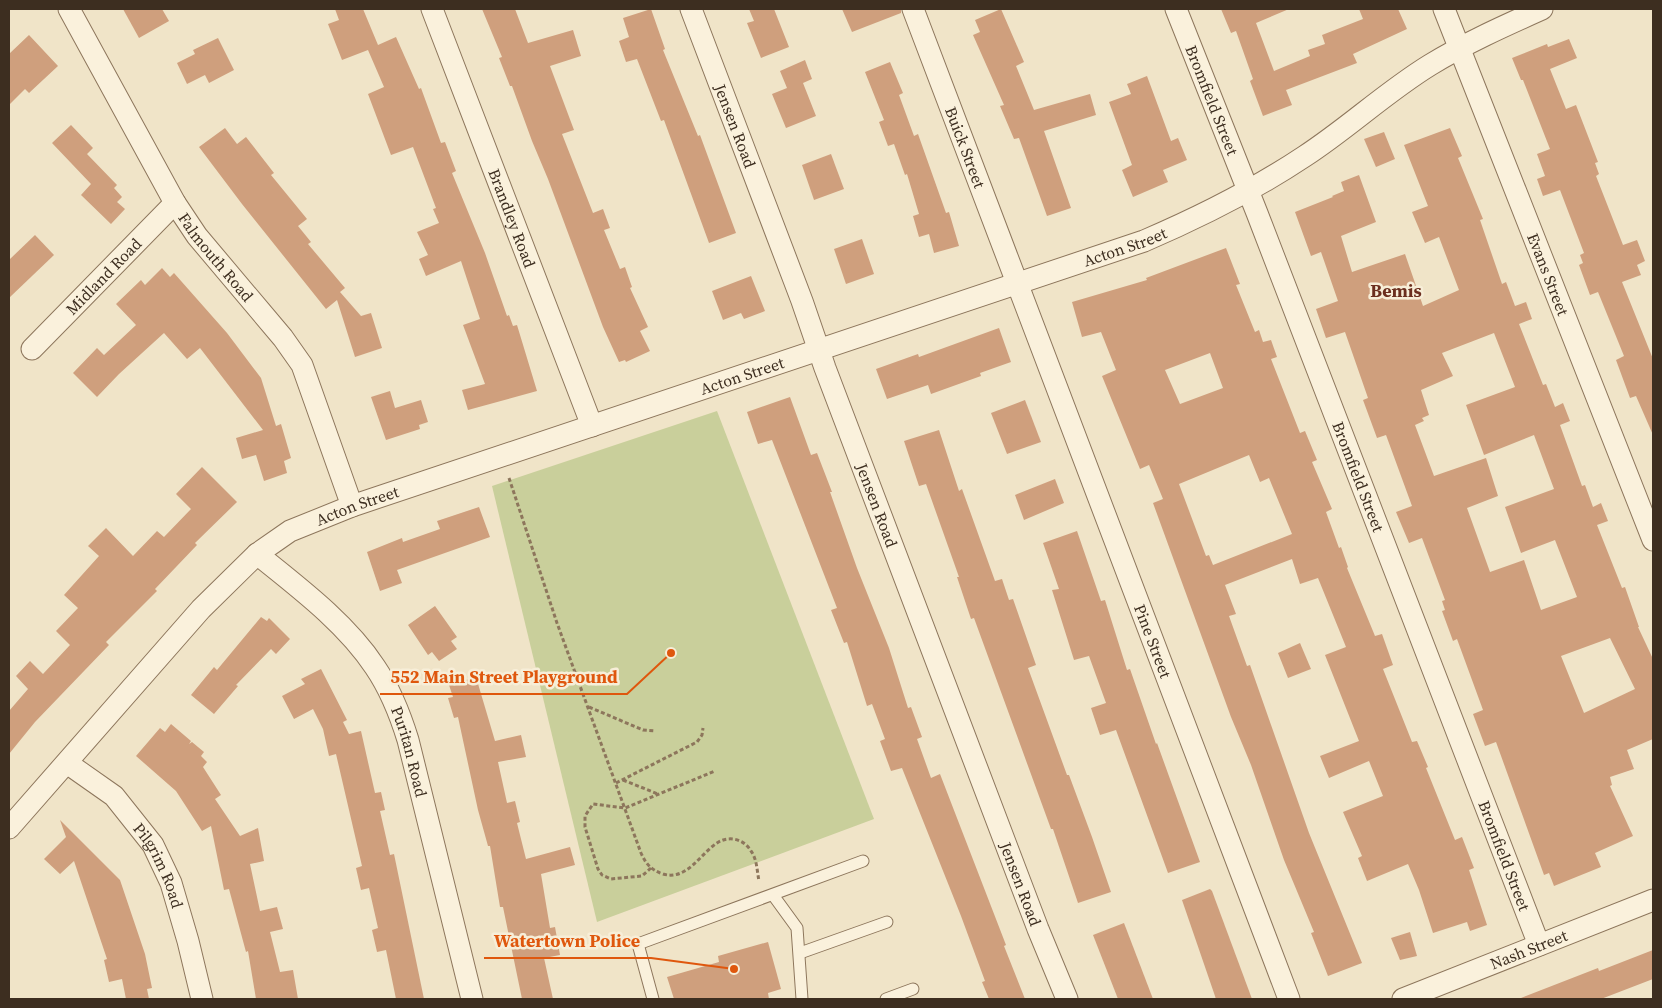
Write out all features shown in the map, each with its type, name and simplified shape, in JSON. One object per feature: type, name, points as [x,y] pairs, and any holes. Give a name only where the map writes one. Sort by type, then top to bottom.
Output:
[{"type":"street","name":"Falmouth Road","points":[[69,9],[175,202],[197,236],[283,338],[302,365],[352,506]]},
{"type":"street","name":"Brandley Road","points":[[432,9],[592,426]]},
{"type":"street","name":"Jensen Road","points":[[691,9],[1038,929],[1067,999]]},
{"type":"street","name":"Buick Street","points":[[913,9],[1018,284]]},
{"type":"street","name":"Bromfield Street","points":[[1176,9],[1540,945]]},
{"type":"street","name":"Evans Street","points":[[1444,9],[1653,540]]},
{"type":"street","name":"Acton Street","points":[[9,828],[201,609],[257,554],[290,531],[352,506],[1144,241],[1215,210],[1248,192],[1305,156],[1405,82],[1459,48],[1542,9]]},
{"type":"street","name":"Midland Road","points":[[32,349],[175,202]]},
{"type":"street","name":"Pine Street","points":[[1018,284],[1289,999]]},
{"type":"street","name":"Puritan Road","points":[[257,554],[296,586],[335,622],[375,667],[389,690],[408,740],[472,999]]},
{"type":"street","name":"Pilgrim Road","points":[[67,763],[114,796],[153,845],[171,883],[202,999]]},
{"type":"street","name":"Nash Street","points":[[1403,999],[1433,994],[1540,945],[1653,900]]},
{"type":"lane","points":[[653,999],[638,944],[863,861]]},
{"type":"lane","points":[[768,897],[796,928],[800,953],[802,999]]},
{"type":"lane","points":[[800,953],[887,922]]},
{"type":"lane","points":[[886,999],[913,989]]},
{"type":"path","points":[[502,456],[557,624],[646,864],[655,872],[666,875],[679,874],[691,867],[717,843],[723,840],[737,839],[752,851],[768,897]]},
{"type":"path","points":[[588,707],[643,730],[655,731]]},
{"type":"path","points":[[616,784],[697,742],[702,735],[703,728]]},
{"type":"path","points":[[651,868],[642,876],[611,879],[602,875],[598,869],[585,827],[585,816],[593,804],[625,808],[716,771]]},
{"type":"path","points":[[623,780],[659,794]]},
{"type":"green space","points":[[717,411],[874,819],[597,922],[492,486]]},
{"type":"building","points":[[123,9],[162,9],[169,21],[139,38]]},
{"type":"building","points":[[335,9],[363,9],[378,45],[396,37],[419,89],[421,88],[441,143],[445,142],[456,171],[452,173],[485,253],[507,316],[509,315],[513,326],[517,325],[537,391],[468,410],[462,390],[485,384],[463,325],[480,319],[461,261],[426,276],[419,259],[428,255],[417,232],[439,223],[433,209],[436,208],[413,147],[391,155],[368,94],[384,87],[368,50],[342,60],[328,24],[339,20]]},
{"type":"building","points":[[482,9],[515,9],[528,43],[573,30],[581,56],[550,66],[574,130],[562,134],[593,213],[603,209],[610,228],[604,230],[620,269],[625,267],[632,287],[630,288],[648,327],[640,331],[650,351],[626,362],[625,360],[619,362],[603,327],[548,179],[512,86],[510,86],[499,58],[502,57]]},
{"type":"building","points":[[651,9],[665,49],[663,50],[698,136],[700,135],[736,233],[709,243],[664,120],[661,121],[637,59],[626,62],[619,41],[629,37],[623,18]]},
{"type":"building","points":[[749,9],[774,9],[789,47],[761,58],[747,23],[754,21]]},
{"type":"building","points":[[842,9],[901,9],[901,13],[852,32]]},
{"type":"building","points":[[1001,9],[1024,62],[1016,66],[1034,110],[1090,94],[1096,115],[1044,131],[1071,208],[1047,216],[1019,138],[1014,139],[1000,106],[1004,105],[973,35],[980,32],[975,20]]},
{"type":"building","points":[[1221,9],[1289,9],[1256,23],[1274,71],[1310,56],[1308,50],[1325,44],[1322,35],[1363,19],[1359,9],[1398,9],[1407,29],[1353,54],[1357,63],[1286,90],[1292,105],[1263,116],[1250,81],[1253,79],[1236,31],[1231,33]]},
{"type":"building","points":[[29,35],[58,66],[29,93],[25,89],[9,105],[9,54]]},
{"type":"building","points":[[218,38],[234,70],[209,83],[205,75],[187,84],[177,63],[195,54],[193,50]]},
{"type":"building","points":[[1569,39],[1577,58],[1550,69],[1566,109],[1576,105],[1598,162],[1595,163],[1599,174],[1596,176],[1623,245],[1637,240],[1645,261],[1637,265],[1641,275],[1622,282],[1653,359],[1653,435],[1636,396],[1630,398],[1616,360],[1624,356],[1598,292],[1590,295],[1579,265],[1583,263],[1580,255],[1584,253],[1560,190],[1543,196],[1537,179],[1545,176],[1537,154],[1550,149],[1523,80],[1521,80],[1512,58],[1547,44],[1548,47]]},
{"type":"building","points":[[805,60],[812,79],[803,83],[816,116],[786,128],[772,94],[787,88],[780,71]]},
{"type":"building","points":[[890,62],[903,93],[899,95],[914,136],[918,134],[946,213],[949,212],[959,246],[934,253],[929,234],[919,237],[913,216],[919,214],[907,174],[905,175],[894,144],[888,146],[879,122],[884,120],[865,72]]},
{"type":"building","points":[[1147,76],[1171,141],[1178,138],[1187,160],[1163,170],[1168,182],[1133,197],[1122,170],[1132,165],[1109,102],[1131,94],[1127,84]]},
{"type":"building","points":[[71,125],[93,148],[87,154],[117,185],[114,188],[122,197],[117,202],[125,209],[111,224],[81,195],[91,184],[52,143]]},
{"type":"building","points":[[225,128],[237,144],[246,137],[274,173],[271,175],[307,219],[298,226],[311,242],[308,244],[345,288],[340,292],[361,316],[371,313],[382,348],[355,357],[337,300],[326,309],[199,147]]},
{"type":"building","points":[[1450,128],[1462,156],[1458,158],[1483,219],[1480,220],[1502,284],[1506,282],[1515,306],[1526,302],[1532,319],[1519,324],[1543,385],[1546,384],[1555,407],[1563,403],[1570,421],[1560,425],[1582,486],[1585,485],[1593,507],[1601,503],[1608,521],[1597,525],[1622,588],[1625,587],[1638,627],[1653,659],[1653,739],[1627,750],[1634,769],[1610,777],[1612,785],[1610,786],[1633,836],[1595,853],[1601,867],[1554,886],[1549,873],[1544,875],[1496,742],[1485,746],[1473,714],[1483,710],[1457,639],[1453,641],[1442,611],[1445,610],[1442,601],[1445,600],[1422,538],[1409,543],[1396,512],[1412,506],[1386,435],[1377,438],[1363,400],[1368,398],[1345,332],[1326,338],[1316,309],[1338,301],[1321,252],[1311,256],[1295,212],[1344,191],[1341,182],[1359,175],[1376,222],[1341,236],[1352,272],[1405,254],[1423,306],[1459,290],[1439,237],[1425,243],[1412,212],[1428,206],[1404,145]],"holes":[[[1494,333],[1515,387],[1466,405],[1484,455],[1534,435],[1554,489],[1505,507],[1521,553],[1555,540],[1577,597],[1541,610],[1524,560],[1490,572],[1467,508],[1498,496],[1486,458],[1434,476],[1415,425],[1424,421],[1422,418],[1429,415],[1421,390],[1453,376],[1442,353]],[[1610,638],[1635,689],[1584,713],[1561,656]]]},
{"type":"building","points":[[1384,132],[1395,159],[1376,167],[1364,139]]},
{"type":"building","points":[[831,154],[844,189],[814,200],[802,165]]},
{"type":"building","points":[[35,235],[54,255],[9,298],[9,260]]},
{"type":"building","points":[[862,239],[874,274],[846,284],[834,249]]},
{"type":"building","points":[[1226,248],[1240,284],[1236,285],[1255,332],[1259,330],[1263,342],[1271,340],[1277,357],[1271,359],[1300,433],[1305,431],[1317,460],[1312,462],[1332,509],[1326,512],[1339,548],[1341,547],[1347,568],[1375,636],[1382,634],[1393,665],[1383,669],[1412,742],[1417,741],[1428,767],[1426,768],[1455,840],[1462,837],[1474,868],[1469,870],[1487,925],[1470,931],[1467,922],[1433,933],[1408,864],[1367,881],[1358,858],[1362,856],[1343,812],[1383,796],[1369,761],[1329,778],[1320,756],[1359,741],[1325,655],[1346,647],[1318,578],[1300,584],[1292,559],[1225,585],[1236,614],[1229,616],[1247,666],[1250,665],[1309,833],[1362,963],[1328,976],[1311,933],[1314,932],[1284,860],[1251,765],[1231,717],[1153,503],[1163,499],[1149,465],[1140,469],[1102,376],[1116,370],[1101,332],[1082,337],[1072,302],[1147,280],[1146,278]],"holes":[[[1210,353],[1223,388],[1180,404],[1165,370]],[[1249,455],[1260,482],[1269,478],[1292,534],[1213,565],[1209,555],[1206,556],[1179,484]]]},
{"type":"building","points":[[162,268],[170,277],[174,273],[227,333],[261,378],[276,426],[281,424],[291,458],[284,461],[287,473],[264,481],[256,455],[242,459],[236,438],[263,430],[200,348],[187,359],[164,333],[97,397],[73,373],[97,348],[104,355],[136,325],[116,304],[141,280],[145,285]]},
{"type":"building","points":[[751,276],[765,311],[744,319],[741,313],[723,320],[712,291]]},
{"type":"building","points":[[999,328],[1011,362],[980,373],[981,376],[931,394],[928,385],[887,399],[876,369],[918,354],[919,357]]},
{"type":"building","points":[[390,391],[395,408],[421,400],[428,422],[419,425],[420,429],[386,440],[371,397]]},
{"type":"building","points":[[790,397],[811,455],[817,453],[832,492],[830,492],[857,568],[889,648],[908,708],[911,707],[922,737],[917,739],[931,778],[940,774],[1025,999],[989,999],[982,982],[985,981],[961,916],[902,768],[891,771],[880,741],[885,739],[872,704],[867,706],[847,642],[844,643],[831,610],[837,608],[772,440],[758,444],[747,412]]},
{"type":"building","points":[[1025,400],[1041,442],[1007,454],[991,413]]},
{"type":"building","points":[[939,430],[959,491],[962,489],[995,581],[1002,579],[1009,600],[1013,599],[1036,665],[1028,668],[1111,892],[1078,903],[1053,829],[1051,829],[974,618],[971,619],[957,577],[959,577],[926,484],[919,486],[904,441]]},
{"type":"building","points":[[202,467],[237,502],[195,543],[197,545],[155,589],[157,591],[106,642],[109,645],[35,722],[9,754],[9,711],[28,689],[16,676],[30,661],[43,674],[70,645],[56,631],[78,608],[64,595],[99,556],[88,546],[106,528],[133,556],[157,531],[164,537],[191,509],[176,494]]},
{"type":"building","points":[[1055,479],[1064,503],[1024,520],[1015,495]]},
{"type":"building","points":[[479,507],[490,537],[397,570],[402,583],[380,591],[367,552],[402,538],[403,542],[440,529],[437,521]]},
{"type":"building","points":[[1077,531],[1101,601],[1105,600],[1127,670],[1130,669],[1200,862],[1168,873],[1116,730],[1100,735],[1091,708],[1106,703],[1089,656],[1074,660],[1052,590],[1059,589],[1043,543]]},
{"type":"building","points":[[435,606],[457,637],[451,641],[457,649],[439,661],[432,652],[428,655],[408,625]]},
{"type":"building","points":[[261,617],[267,621],[269,618],[290,639],[276,654],[271,649],[236,685],[238,686],[214,714],[191,695],[214,667],[217,670]]},
{"type":"building","points":[[1300,643],[1311,669],[1288,678],[1278,653]]},
{"type":"building","points":[[321,669],[347,720],[343,722],[349,734],[361,731],[375,793],[381,792],[385,810],[380,811],[390,855],[394,854],[424,999],[396,999],[386,950],[377,952],[372,930],[378,928],[369,888],[361,890],[356,868],[362,866],[336,754],[329,756],[323,729],[313,709],[294,719],[282,696],[305,684],[301,679]]},
{"type":"building","points":[[476,677],[495,741],[521,735],[526,757],[498,762],[507,803],[515,801],[520,822],[517,823],[526,859],[570,847],[575,865],[541,874],[550,928],[555,927],[560,955],[544,958],[553,999],[522,999],[503,907],[500,907],[490,846],[488,846],[478,810],[458,717],[454,718],[448,698],[453,697],[449,685]]},
{"type":"building","points":[[171,724],[191,741],[189,744],[192,742],[204,752],[201,756],[207,762],[203,767],[221,795],[215,799],[240,836],[258,828],[264,861],[250,864],[260,911],[277,907],[283,929],[270,932],[280,972],[293,970],[298,999],[256,999],[248,951],[246,952],[229,889],[224,890],[211,826],[202,831],[176,791],[136,756],[160,728],[165,732]]},
{"type":"building","points":[[60,820],[120,880],[145,954],[152,988],[147,989],[149,999],[126,999],[122,979],[109,982],[104,960],[107,959],[74,861],[60,874],[44,859],[66,837]]},
{"type":"building","points":[[1210,889],[1252,999],[1216,999],[1182,900]]},
{"type":"building","points":[[1124,923],[1153,999],[1118,999],[1093,935]]},
{"type":"building","points":[[1410,932],[1417,956],[1400,960],[1391,938]]},
{"type":"building","points":[[768,942],[781,989],[768,993],[769,999],[674,999],[667,977],[719,962],[718,956]]},
{"type":"building","points":[[1653,950],[1653,979],[1601,999],[1521,998],[1598,968],[1599,971]]},
{"type":"place","name":"552 Main Street Playground","points":[[671,653]]},
{"type":"place","name":"Watertown Police","points":[[734,969]]},
{"type":"district","name":"Bemis","points":[[1396,291]]}]
